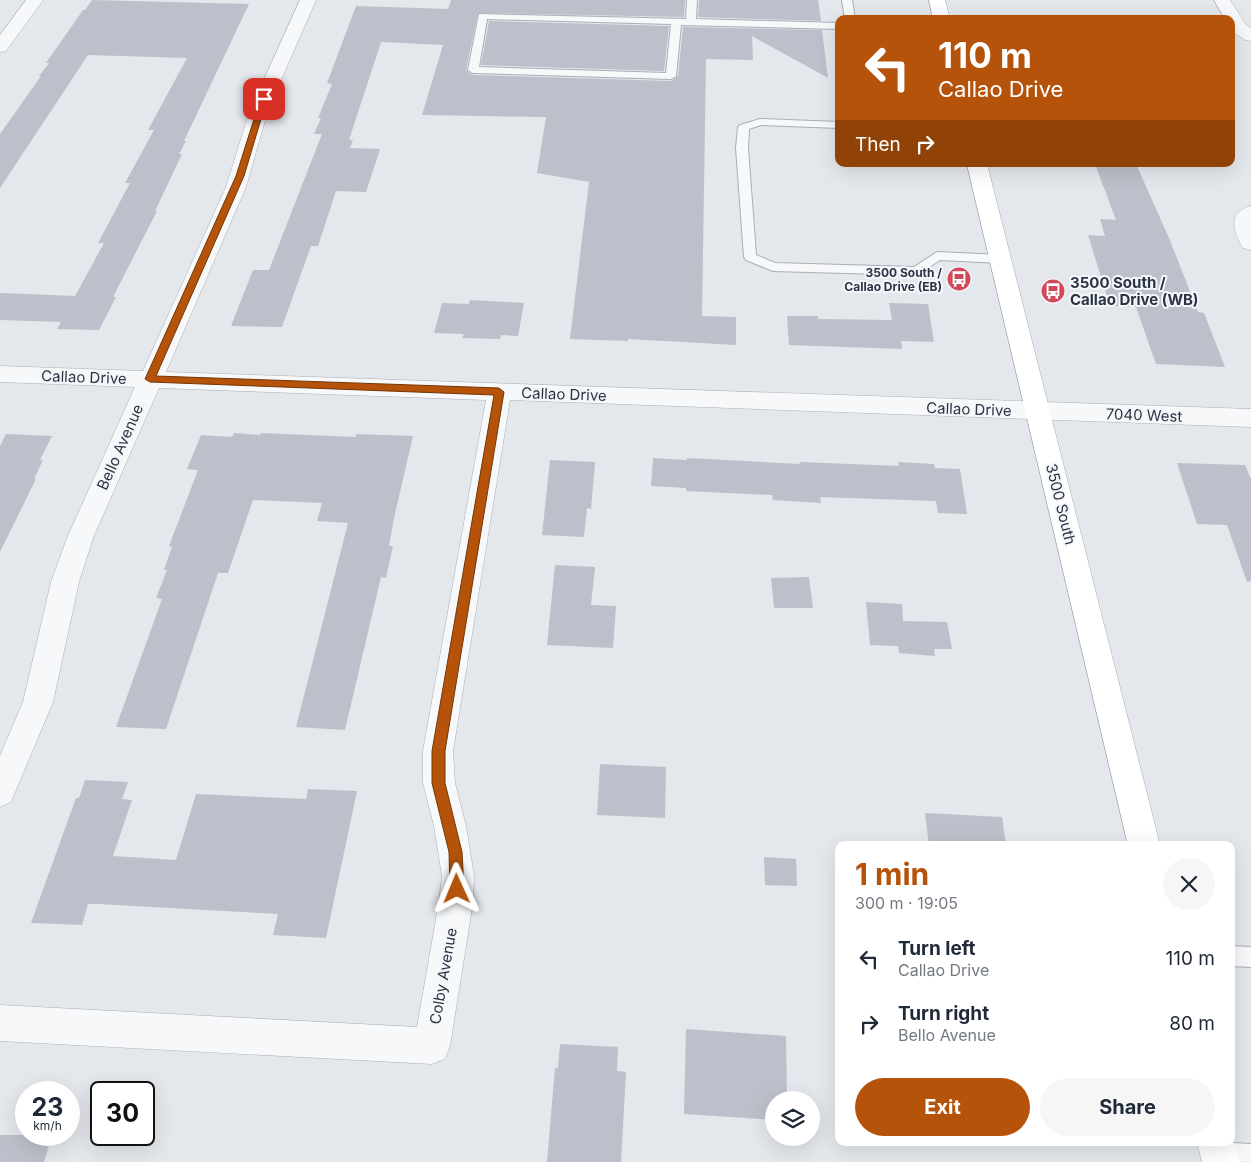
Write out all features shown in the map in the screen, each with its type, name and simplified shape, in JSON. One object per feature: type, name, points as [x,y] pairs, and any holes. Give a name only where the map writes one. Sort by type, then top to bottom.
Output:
[{"type":"main road","points":[[937,0],[941,15]]},
{"type":"main road","name":"3500 South","points":[[978,167],[1143,841]]},
{"type":"street","points":[[0,47],[35,0]]},
{"type":"street","name":"Bello Avenue","points":[[0,792],[38,702],[71,561],[236,187],[259,110],[308,0]]},
{"type":"street","points":[[1222,0],[1231,15]]},
{"type":"street","points":[[1235,21],[1239,28],[1251,36]]},
{"type":"street","points":[[1251,212],[1244,220],[1244,226],[1251,243]]},
{"type":"street","name":"Callao Drive","points":[[0,374],[1038,412]]},
{"type":"street","name":"Colby Avenue","points":[[0,1023],[432,1046],[456,902],[458,876],[450,826],[439,783],[438,751],[499,392]]},
{"type":"street","name":"7040 West","points":[[1038,412],[1251,418]]},
{"type":"lane","points":[[691,23],[692,0]]},
{"type":"lane","points":[[847,0],[849,15]]},
{"type":"lane","points":[[676,22],[671,76],[473,70],[484,12],[676,22],[691,23],[835,26]]},
{"type":"lane","points":[[835,125],[760,122],[744,127],[742,148],[750,257],[773,267],[917,271],[937,256],[1001,258]]},
{"type":"lane","points":[[1235,956],[1251,957]]},
{"type":"building","points":[[92,0],[249,4],[184,141],[186,141],[179,154],[182,154],[155,211],[157,211],[113,297],[116,297],[99,330],[57,329],[61,322],[0,320],[0,293],[75,296],[104,243],[98,243],[130,183],[125,183],[154,130],[148,130],[187,58],[88,55],[0,188],[0,134],[49,63],[46,63]]},
{"type":"building","points":[[451,0],[685,0],[684,17],[478,13],[466,70],[473,75],[671,81],[678,76],[683,27],[822,30],[828,78],[752,36],[753,60],[706,59],[702,316],[736,317],[736,345],[628,339],[628,341],[570,339],[589,182],[537,173],[546,117],[422,115],[443,45],[381,42],[349,140],[353,140],[350,148],[380,149],[366,192],[336,191],[318,246],[311,246],[282,327],[231,326],[253,270],[269,270],[322,134],[314,134],[321,118],[318,118],[332,84],[327,83],[356,6],[448,9]]},
{"type":"building","points":[[699,0],[818,0],[821,21],[698,17]]},
{"type":"building","points":[[489,21],[669,26],[664,71],[481,65]]},
{"type":"building","points":[[1096,167],[1137,167],[1169,238],[1198,312],[1204,313],[1225,367],[1156,364],[1136,307],[1110,306],[1088,235],[1105,236],[1100,219],[1116,220]]},
{"type":"building","points":[[470,300],[524,303],[518,336],[501,335],[500,339],[462,338],[464,334],[434,333],[442,303],[469,304]]},
{"type":"building","points":[[889,303],[928,304],[934,342],[901,341],[902,349],[789,345],[787,316],[818,316],[818,319],[892,320]]},
{"type":"building","points":[[234,433],[356,437],[356,434],[413,436],[394,518],[389,546],[393,546],[386,578],[381,577],[345,730],[296,727],[348,523],[317,521],[322,503],[253,500],[228,573],[218,573],[166,729],[116,727],[162,599],[156,598],[167,570],[164,570],[172,547],[169,546],[198,470],[187,469],[201,435],[232,437]]},
{"type":"building","points":[[6,434],[52,436],[40,460],[43,460],[34,479],[36,479],[0,552],[0,446]]},
{"type":"building","points":[[653,458],[800,464],[800,462],[899,466],[898,462],[934,464],[935,468],[960,469],[967,514],[938,513],[936,501],[820,497],[821,503],[773,500],[772,495],[686,491],[686,488],[651,486]]},
{"type":"building","points":[[550,460],[595,462],[591,509],[587,508],[584,537],[542,535]]},
{"type":"building","points":[[1177,463],[1245,465],[1251,479],[1251,581],[1247,582],[1227,525],[1197,524]]},
{"type":"building","points":[[555,565],[595,567],[591,605],[616,606],[613,648],[547,645]]},
{"type":"building","points":[[809,577],[813,608],[774,608],[771,578]]},
{"type":"building","points":[[866,602],[902,604],[903,621],[947,622],[952,649],[934,649],[935,656],[899,653],[898,646],[870,645]]},
{"type":"building","points":[[600,764],[666,767],[665,818],[597,815]]},
{"type":"building","points":[[85,780],[128,782],[122,799],[132,800],[113,856],[176,860],[196,794],[306,799],[308,789],[357,791],[326,938],[273,935],[278,914],[98,904],[88,904],[82,925],[31,923],[76,798],[79,798]]},
{"type":"building","points":[[925,813],[1002,817],[1005,841],[928,841]]},
{"type":"building","points":[[764,857],[796,859],[797,886],[765,885]]},
{"type":"building","points":[[686,1029],[786,1036],[787,1091],[765,1091],[765,1119],[684,1114]]},
{"type":"building","points":[[560,1044],[618,1047],[617,1071],[626,1072],[621,1162],[547,1162],[555,1068],[558,1068]]},
{"type":"building","points":[[0,1135],[15,1135],[15,1146],[49,1146],[44,1162],[0,1162]]},
{"type":"place","name":"3500 South / Callao Drive (EB)","points":[[959,279]]},
{"type":"place","name":"3500 South / Callao Drive (WB)","points":[[1053,291]]},
{"type":"route","points":[[264,99],[236,187],[150,379],[499,392],[438,751],[439,783],[456,852],[457,889]]}]
